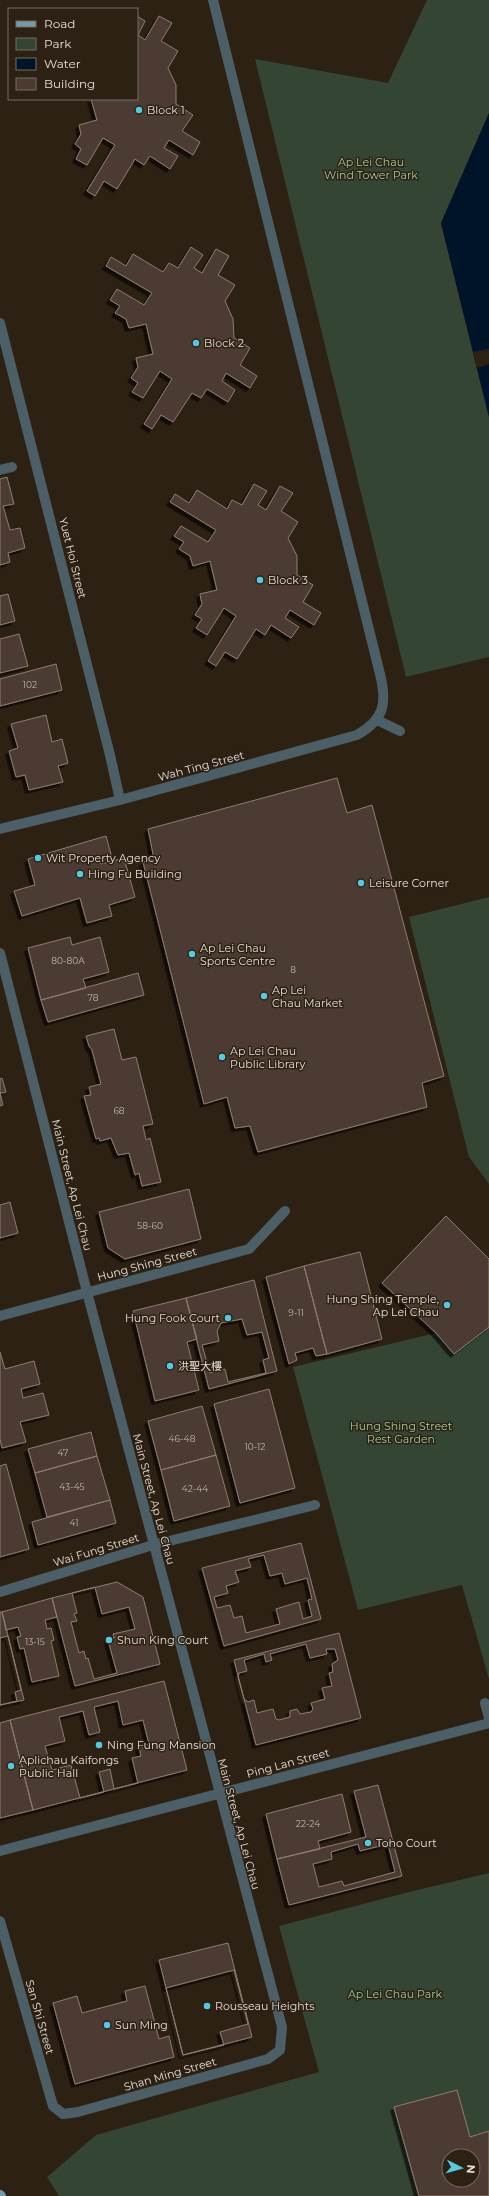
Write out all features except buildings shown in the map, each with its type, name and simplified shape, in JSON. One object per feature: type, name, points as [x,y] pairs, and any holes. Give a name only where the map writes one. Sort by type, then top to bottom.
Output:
[{"type":"street","points":[[213,0],[385,694],[382,708],[377,720],[400,731]]},
{"type":"street","name":"Yuet Hoi Street","points":[[0,323],[37,461],[120,800]]},
{"type":"street","points":[[0,470],[12,467]]},
{"type":"street","name":"Wah Ting Street","points":[[0,829],[120,800],[357,735],[369,728],[377,720]]},
{"type":"street","name":"Main Street, Ap Lei Chau","points":[[0,953],[218,1793],[282,2027],[280,2050]]},
{"type":"street","name":"Hung Shing Street","points":[[0,1316],[249,1249],[285,1211]]},
{"type":"street","name":"Wai Fung Street","points":[[0,1592],[153,1545],[315,1505]]},
{"type":"street","points":[[485,1704],[489,1718]]},
{"type":"street","name":"Ping Lan Street","points":[[0,1851],[489,1723]]},
{"type":"street","name":"San Shi Street","points":[[0,1921],[53,2106],[63,2114]]},
{"type":"street","name":"Shan Ming Street","points":[[63,2114],[78,2112],[268,2059],[280,2050]]},
{"type":"green space","name":"Ap Lei Chau Wind Tower Park","points":[[427,0],[489,0],[489,113],[441,223],[489,417],[489,657],[406,677],[255,59],[388,83]]},
{"type":"green space","points":[[489,897],[489,1184],[469,1157],[409,917]]},
{"type":"green space","name":"Hung Shing Street Rest Garden","points":[[489,1327],[489,1679],[462,1585],[358,1610],[293,1367],[436,1333],[454,1354]]},
{"type":"green space","name":"Ap Lei Chau Park","points":[[489,1873],[489,2196],[59,2196],[47,2177],[96,2135],[319,2072],[279,1926]]},
{"type":"water","points":[[489,113],[489,417],[441,223]]},
{"type":"pier","points":[[489,349],[489,364],[477,368],[473,352]]},
{"type":"place","name":"Block 1","points":[[139,110]]},
{"type":"place","name":"Block 2","points":[[196,343]]},
{"type":"place","name":"Block 3","points":[[260,580]]},
{"type":"place","name":"Wit Property Agency","points":[[38,858]]},
{"type":"place","name":"Hing Fu Building","points":[[80,874]]},
{"type":"place","name":"Leisure Corner","points":[[361,883]]},
{"type":"place","name":"Ap Lei Chau Sports Centre","points":[[192,954]]},
{"type":"place","name":"Ap Lei Chau Market","points":[[264,996]]},
{"type":"place","name":"Ap Lei Chau Public Library","points":[[222,1057]]},
{"type":"place","name":"Hung Shing Temple, Ap Lei Chau","points":[[447,1305]]},
{"type":"place","name":"Hung Fook Court","points":[[228,1318]]},
{"type":"place","name":"洪聖大樓","points":[[170,1366]]},
{"type":"place","name":"Shun King Court","points":[[109,1640]]},
{"type":"place","name":"Ning Fung Mansion","points":[[99,1745]]},
{"type":"place","name":"Aplichau Kaifongs Public Hall","points":[[11,1766]]},
{"type":"place","name":"Toho Court","points":[[368,1843]]},
{"type":"place","name":"Rousseau Heights","points":[[207,2006]]},
{"type":"place","name":"Sun Ming","points":[[107,2025]]}]
